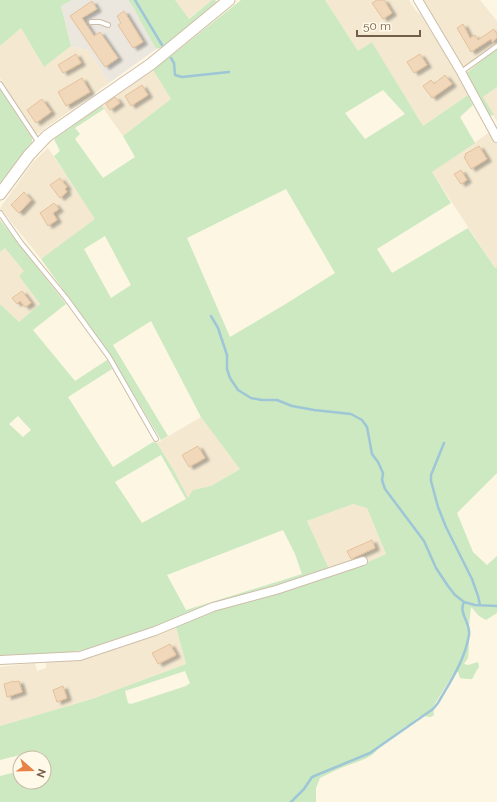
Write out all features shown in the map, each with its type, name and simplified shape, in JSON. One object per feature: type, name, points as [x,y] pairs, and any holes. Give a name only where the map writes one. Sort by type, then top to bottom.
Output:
[{"type":"street","points":[[0,194],[29,155],[55,130],[151,64],[229,0]]},
{"type":"street","points":[[418,0],[461,72],[497,138]]},
{"type":"street","points":[[0,660],[80,656],[155,631],[213,607],[276,590],[363,561]]},
{"type":"lane","points":[[91,22],[100,22],[108,25]]},
{"type":"lane","points":[[461,72],[497,46]]},
{"type":"lane","points":[[0,84],[40,143]]},
{"type":"lane","points":[[0,213],[66,298],[109,357],[156,439]]},
{"type":"shaded area","points":[[72,0],[128,0],[156,49],[109,83],[89,50],[71,46],[61,6]]},
{"type":"shaded area","points":[[175,0],[212,0],[188,19]]},
{"type":"shaded area","points":[[325,0],[409,0],[416,11],[420,14],[449,60],[468,95],[423,126],[372,42],[358,51]]},
{"type":"shaded area","points":[[422,0],[480,0],[497,21],[497,42],[465,67],[461,66]]},
{"type":"shaded area","points":[[21,28],[44,67],[71,46],[89,50],[109,83],[36,135],[0,78],[0,46]]},
{"type":"shaded area","points":[[153,70],[171,99],[123,136],[101,105]]},
{"type":"shaded area","points":[[497,87],[497,122],[483,97]]},
{"type":"shaded area","points":[[490,132],[497,143],[497,267],[495,268],[432,172]]},
{"type":"shaded area","points":[[48,148],[96,219],[41,259],[0,208],[33,162]]},
{"type":"shaded area","points":[[5,248],[25,271],[19,276],[40,304],[19,322],[0,304],[0,252]]},
{"type":"shaded area","points":[[201,417],[241,468],[211,486],[193,490],[188,499],[174,471],[157,443]]},
{"type":"shaded area","points":[[353,504],[367,508],[386,554],[366,563],[365,558],[329,569],[307,521]]},
{"type":"shaded area","points":[[176,627],[186,664],[92,699],[0,726],[0,667],[35,663],[37,671],[46,668],[46,662],[72,661],[104,652]]},
{"type":"green space","points":[[0,0],[72,0],[61,6],[71,46],[44,67],[21,28],[0,46]]},
{"type":"green space","points":[[128,0],[175,0],[189,19],[212,0],[219,3],[163,47],[156,49]]},
{"type":"green space","points":[[241,0],[325,0],[358,51],[372,42],[423,126],[468,95],[473,105],[460,117],[475,143],[432,172],[451,203],[377,249],[392,273],[468,228],[495,268],[497,267],[497,473],[457,513],[473,552],[487,565],[497,556],[497,613],[486,620],[479,616],[471,607],[468,634],[468,658],[464,664],[468,665],[478,662],[479,667],[472,678],[460,678],[458,672],[455,671],[433,707],[434,715],[431,717],[418,717],[375,753],[361,761],[338,769],[320,778],[316,788],[316,802],[0,802],[0,776],[12,773],[12,790],[52,790],[52,750],[12,750],[12,757],[0,760],[0,726],[92,699],[186,664],[176,627],[181,623],[366,563],[386,554],[367,508],[353,504],[307,521],[329,569],[100,646],[63,654],[0,655],[0,304],[19,322],[40,304],[19,276],[24,271],[5,248],[0,252],[0,220],[66,304],[33,330],[75,381],[107,360],[112,369],[68,397],[113,467],[153,442],[157,443],[188,498],[193,490],[211,486],[240,469],[201,417],[151,321],[113,345],[168,436],[161,440],[109,353],[41,259],[95,219],[54,156],[60,151],[54,139],[101,105],[104,109],[75,128],[80,134],[75,139],[103,178],[135,157],[123,136],[171,99],[153,70]],"holes":[[[383,90],[405,114],[365,139],[345,113]],[[286,189],[335,273],[230,337],[187,238]],[[105,236],[131,285],[111,298],[84,249]],[[18,416],[31,430],[23,437],[9,424]],[[161,455],[186,499],[142,523],[115,482]],[[283,530],[295,554],[302,574],[186,610],[167,575]],[[185,671],[190,683],[186,686],[131,704],[128,703],[125,691]]]},
{"type":"green space","points":[[497,49],[497,87],[483,97],[494,115],[489,116],[465,74]]},
{"type":"green space","points":[[0,89],[32,138],[32,142],[0,183]]},
{"type":"building","points":[[377,0],[384,0],[392,13],[383,19],[372,3]]},
{"type":"building","points":[[92,1],[97,9],[82,18],[94,36],[100,32],[118,58],[105,67],[70,16]]},
{"type":"building","points":[[124,11],[143,42],[133,48],[118,25],[121,23],[117,16]]},
{"type":"building","points":[[463,24],[470,38],[475,35],[478,40],[494,29],[497,34],[497,38],[492,42],[491,39],[471,52],[457,28]]},
{"type":"building","points":[[76,54],[81,63],[63,73],[58,65]]},
{"type":"building","points":[[420,54],[427,65],[414,73],[407,62]]},
{"type":"building","points":[[445,75],[452,84],[432,98],[423,86],[431,80],[434,84]]},
{"type":"building","points":[[82,78],[90,92],[66,106],[58,92]]},
{"type":"building","points":[[142,85],[148,95],[131,106],[125,96]]},
{"type":"building","points":[[115,97],[120,103],[110,110],[106,104]]},
{"type":"building","points":[[42,99],[51,112],[36,123],[27,110]]},
{"type":"building","points":[[479,146],[487,159],[471,169],[464,157],[466,156],[465,154]]},
{"type":"building","points":[[461,170],[467,180],[461,184],[454,174]]},
{"type":"building","points":[[60,178],[67,187],[65,189],[67,192],[60,198],[50,185]]},
{"type":"building","points":[[24,192],[31,200],[19,213],[11,205]]},
{"type":"building","points":[[54,203],[59,209],[53,213],[57,220],[48,226],[40,213]]},
{"type":"building","points":[[22,291],[31,303],[25,307],[20,301],[17,304],[12,298]]},
{"type":"building","points":[[198,446],[205,458],[189,467],[182,455]]},
{"type":"building","points":[[372,540],[375,548],[351,559],[347,551]]},
{"type":"building","points":[[170,644],[176,655],[158,664],[152,653]]},
{"type":"building","points":[[19,681],[22,692],[7,697],[4,684]]},
{"type":"building","points":[[63,686],[67,698],[57,702],[53,690]]},
{"type":"waterway","points":[[135,0],[162,45]]},
{"type":"waterway","points":[[171,58],[174,63],[175,75],[182,77],[229,72]]},
{"type":"waterway","points":[[211,316],[218,328],[227,355],[227,369],[230,378],[238,390],[251,398],[277,400],[292,406],[351,414],[362,420],[367,427],[372,454],[383,473],[382,480],[385,489],[424,541],[436,568],[448,586],[455,595],[464,602]]},
{"type":"waterway","points":[[444,443],[431,475],[431,481],[438,507],[446,527],[472,579],[480,605]]},
{"type":"waterway","points":[[291,802],[304,789],[312,777],[370,753],[433,709],[438,703],[456,670],[467,644],[469,631],[463,614],[464,602],[475,605],[497,606]]}]
